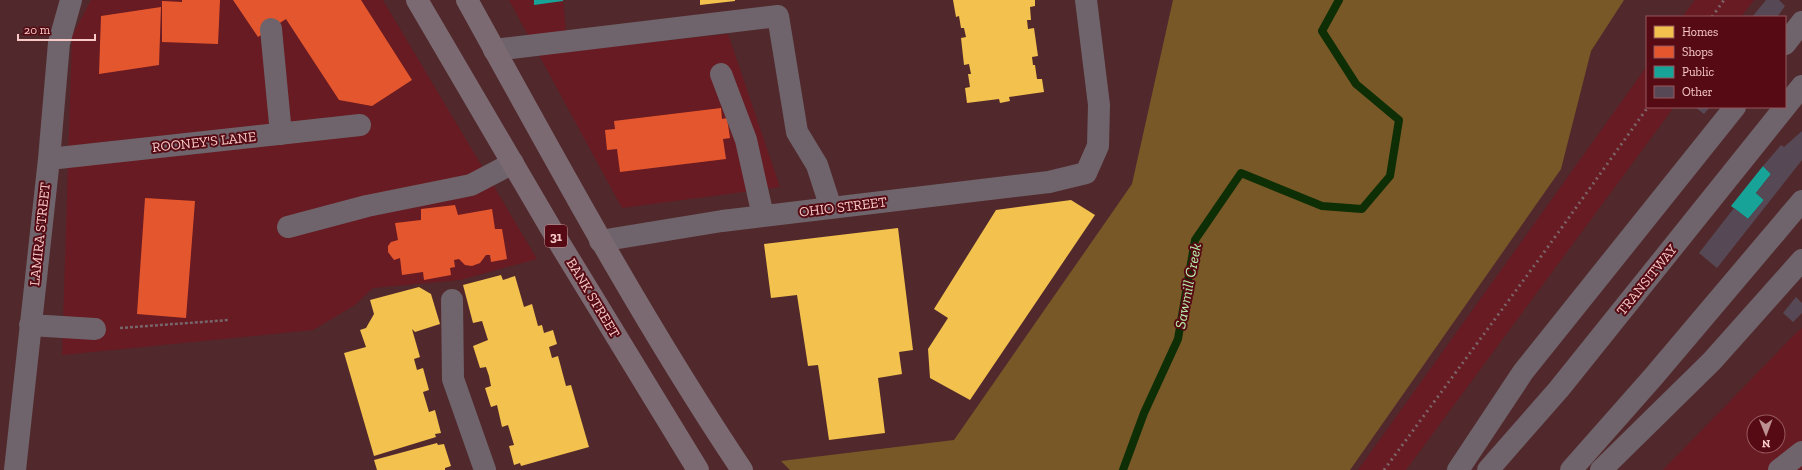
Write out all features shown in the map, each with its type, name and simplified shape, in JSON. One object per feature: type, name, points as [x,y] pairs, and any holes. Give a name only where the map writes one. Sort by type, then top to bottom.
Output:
[{"type":"main road","name":"BANK STREET","points":[[417,0],[576,271],[698,470]]},
{"type":"main road","points":[[467,0],[600,241],[698,402],[742,470]]},
{"type":"street","name":"LAMIRA STREET","points":[[15,470],[59,43],[71,0]]},
{"type":"street","name":"OHIO STREET","points":[[600,241],[763,216],[1048,182],[1086,173],[1098,146],[1099,105],[1086,0]]},
{"type":"street","points":[[494,50],[778,16],[797,132],[817,165],[831,208]]},
{"type":"street","points":[[1786,43],[1802,22]]},
{"type":"street","points":[[271,29],[281,134]]},
{"type":"street","points":[[721,74],[746,140],[763,216]]},
{"type":"street","name":"TRANSITWAY","points":[[1786,106],[1802,86]]},
{"type":"street","points":[[1458,470],[1523,372],[1733,108]]},
{"type":"street","name":"TRANSITWAY","points":[[1488,470],[1559,389],[1784,108]]},
{"type":"street","name":"ROONEY'S LANE","points":[[48,159],[360,125]]},
{"type":"street","points":[[288,227],[367,206],[471,185],[513,163]]},
{"type":"street","points":[[1571,470],[1654,376],[1802,201]]},
{"type":"street","points":[[1601,470],[1712,361],[1802,260]]},
{"type":"street","points":[[452,300],[453,379],[485,470]]},
{"type":"street","points":[[30,325],[95,329]]},
{"type":"street","points":[[1779,470],[1802,452]]},
{"type":"path","points":[[95,329],[229,320]]},
{"type":"shaded area","points":[[91,0],[383,0],[537,259],[460,280],[373,288],[355,305],[313,330],[62,355],[72,36]]},
{"type":"shaded area","points":[[509,0],[563,0],[568,51],[728,34],[780,187],[622,208]]},
{"type":"shaded area","points":[[1173,0],[1624,0],[1591,51],[1561,169],[1350,470],[790,470],[781,461],[954,440],[1132,184]]},
{"type":"shaded area","points":[[1695,0],[1754,0],[1742,16],[1683,16]]},
{"type":"shaded area","points":[[1646,67],[1646,108],[1673,108],[1406,470],[1358,470]]},
{"type":"shaded area","points":[[1802,328],[1802,470],[1663,470],[1797,332]]},
{"type":"building: Homes","points":[[700,0],[735,0],[735,1],[700,5]]},
{"type":"building: Homes","points":[[953,0],[1035,0],[1035,6],[1030,7],[1031,20],[1027,20],[1028,29],[1034,28],[1038,56],[1032,57],[1033,65],[1035,65],[1037,79],[1042,79],[1044,92],[1009,97],[1010,101],[1000,103],[999,99],[967,103],[965,88],[970,87],[968,74],[971,74],[969,64],[964,65],[961,38],[966,37],[964,28],[961,28],[959,16],[956,17]]},
{"type":"building: Homes","points":[[1071,200],[1095,215],[970,400],[930,378],[928,349],[948,318],[934,309],[996,210]]},
{"type":"building: Homes","points":[[898,228],[913,350],[899,352],[902,374],[878,378],[885,433],[829,440],[818,365],[808,366],[797,295],[771,298],[764,244]]},
{"type":"building: Homes","points":[[501,275],[503,280],[515,276],[524,307],[532,304],[538,326],[542,325],[544,333],[553,330],[557,344],[549,347],[552,358],[558,356],[566,386],[571,385],[589,447],[521,466],[520,463],[514,465],[509,446],[514,445],[508,425],[502,427],[497,405],[491,407],[485,388],[491,386],[489,376],[486,367],[480,368],[473,346],[488,340],[482,321],[473,323],[463,285]]},
{"type":"building: Homes","points":[[419,287],[431,294],[440,324],[415,332],[412,329],[420,357],[414,359],[417,370],[423,368],[429,390],[423,392],[429,412],[435,410],[441,433],[435,434],[436,437],[374,456],[344,353],[366,347],[360,330],[366,328],[374,314],[370,300]]},
{"type":"building: Homes","points":[[437,443],[438,445],[444,444],[451,466],[445,468],[445,470],[377,470],[374,460]]},
{"type":"building: Shops","points":[[182,0],[220,0],[218,44],[162,42],[162,1],[182,2]]},
{"type":"building: Shops","points":[[233,0],[361,0],[412,80],[372,106],[339,100],[286,19],[258,37]]},
{"type":"building: Shops","points":[[161,7],[159,65],[99,74],[101,16]]},
{"type":"building: Shops","points":[[721,108],[722,119],[727,118],[730,138],[723,139],[726,159],[620,172],[617,149],[607,150],[605,130],[615,129],[614,121]]},
{"type":"building: Shops","points":[[145,198],[195,201],[186,318],[137,314]]},
{"type":"building: Shops","points":[[455,205],[458,215],[492,209],[495,229],[502,229],[507,259],[491,262],[490,255],[486,255],[480,263],[472,266],[465,265],[459,259],[454,260],[455,267],[450,268],[451,275],[424,280],[423,272],[402,275],[400,258],[394,260],[388,252],[388,246],[391,242],[398,240],[395,223],[421,220],[421,209]]},
{"type":"building: Public","points":[[534,0],[563,0],[563,1],[534,5]]},
{"type":"building: Public","points":[[1763,166],[1771,174],[1756,193],[1764,200],[1748,219],[1731,206]]},
{"type":"building: Other","points":[[1766,0],[1779,0],[1785,6],[1778,16],[1753,16]]},
{"type":"building: Other","points":[[1696,108],[1709,108],[1704,114]]},
{"type":"building: Other","points":[[1802,131],[1802,160],[1717,268],[1699,253],[1734,208],[1748,219],[1764,200],[1756,193],[1771,174],[1763,166],[1781,145],[1784,147]]},
{"type":"building: Other","points":[[1796,297],[1802,303],[1802,313],[1793,322],[1783,313]]},
{"type":"waterway","name":"Sawmill Creek","points":[[1123,470],[1144,413],[1178,339],[1195,240],[1241,173],[1322,206],[1362,209],[1390,176],[1399,120],[1356,84],[1322,31],[1339,0]]},
{"type":"railway","points":[[1713,16],[1724,0]]},
{"type":"railway","points":[[1384,470],[1545,251],[1647,108]]}]
